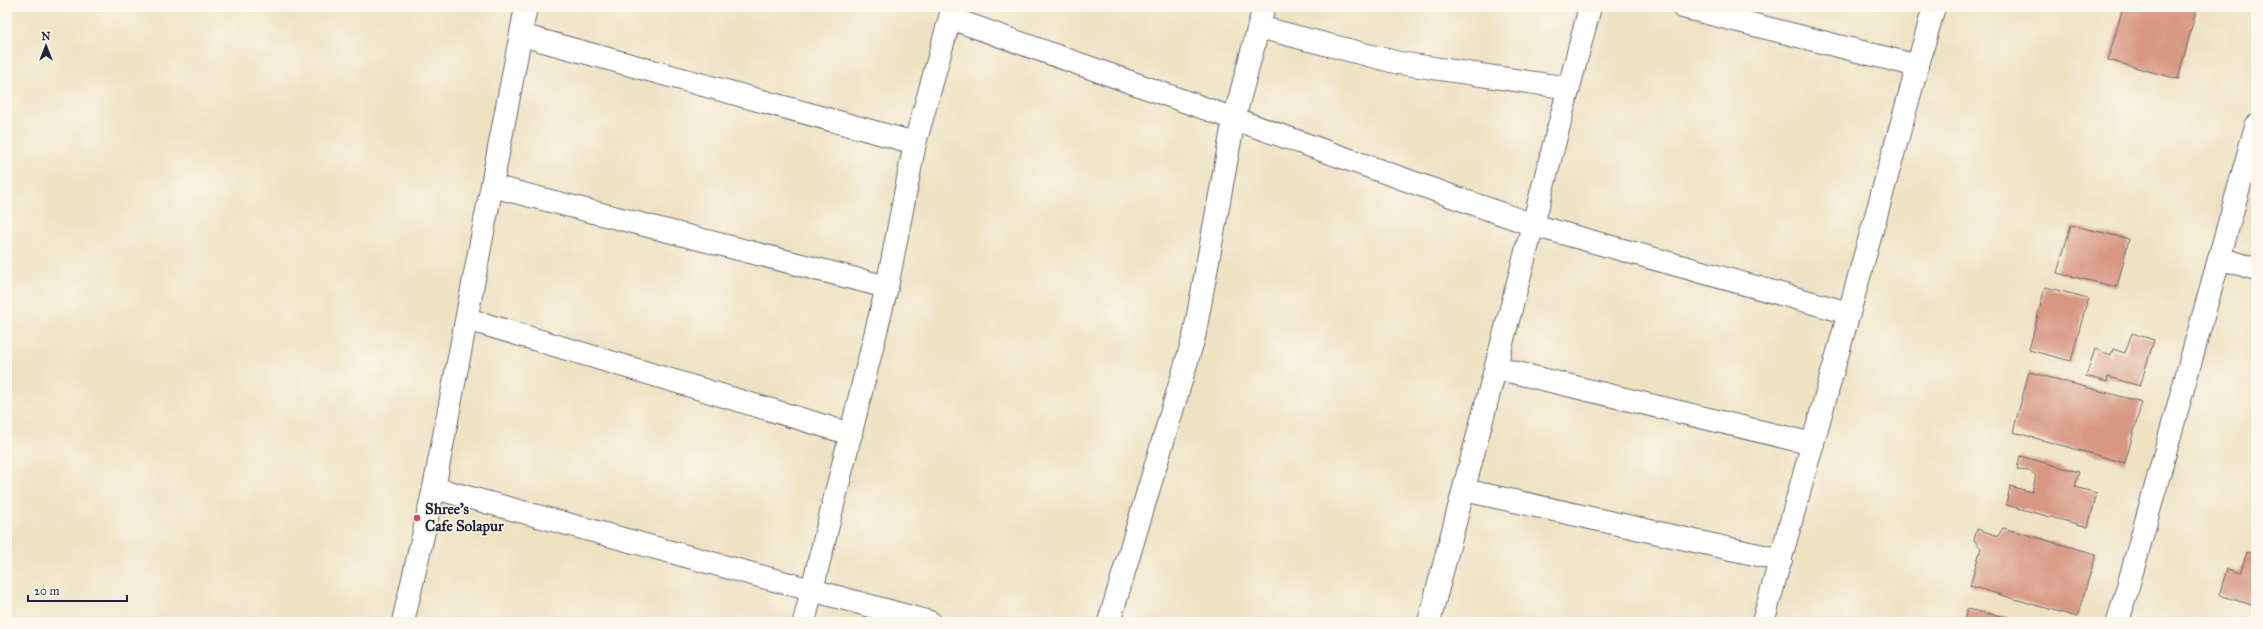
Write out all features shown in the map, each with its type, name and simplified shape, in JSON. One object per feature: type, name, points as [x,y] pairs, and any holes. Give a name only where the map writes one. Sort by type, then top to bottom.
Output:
[{"type":"street","points":[[403,622],[434,488],[526,7]]},
{"type":"street","points":[[1429,622],[1590,7]]},
{"type":"street","points":[[1683,7],[1918,66]]},
{"type":"street","points":[[1763,622],[1934,7]]},
{"type":"street","points":[[804,622],[887,287],[915,143],[951,13],[1234,119],[1533,225],[1849,313]]},
{"type":"street","points":[[1109,622],[1194,337],[1234,119],[1261,17],[1399,63],[1569,88]]},
{"type":"street","points":[[521,35],[915,143]]},
{"type":"street","points":[[2118,622],[2256,126]]},
{"type":"street","points":[[492,186],[887,287]]},
{"type":"street","points":[[2219,258],[2256,269]]},
{"type":"street","points":[[467,319],[851,434]]},
{"type":"street","points":[[1496,368],[1813,444]]},
{"type":"street","points":[[434,488],[930,622]]},
{"type":"street","points":[[1464,490],[1780,560]]},
{"type":"building","points":[[2123,7],[2197,7],[2178,79],[2108,60]]},
{"type":"building","points":[[2071,225],[2129,239],[2117,287],[2057,273]]},
{"type":"building","points":[[2045,287],[2088,298],[2071,361],[2029,350]]},
{"type":"building","points":[[2132,333],[2154,340],[2140,386],[2108,377],[2107,382],[2086,376],[2095,349],[2111,355],[2113,349],[2125,353]]},
{"type":"building","points":[[2029,372],[2142,402],[2125,463],[2013,432]]},
{"type":"building","points":[[2020,456],[2079,472],[2075,487],[2097,493],[2088,527],[2006,505],[2010,486],[2032,492],[2036,476],[2029,470],[2017,469]]},
{"type":"building","points":[[2003,528],[2096,554],[2077,617],[1970,586],[1981,548],[1974,540],[1977,529],[1998,536]]},
{"type":"building","points":[[2247,552],[2256,555],[2255,606],[2219,595],[2227,569],[2240,573]]},
{"type":"building","points":[[1967,609],[2021,620],[2023,622],[1964,622]]},
{"type":"place","name":"Shree’s Cafe Solapur","points":[[417,518]]}]
